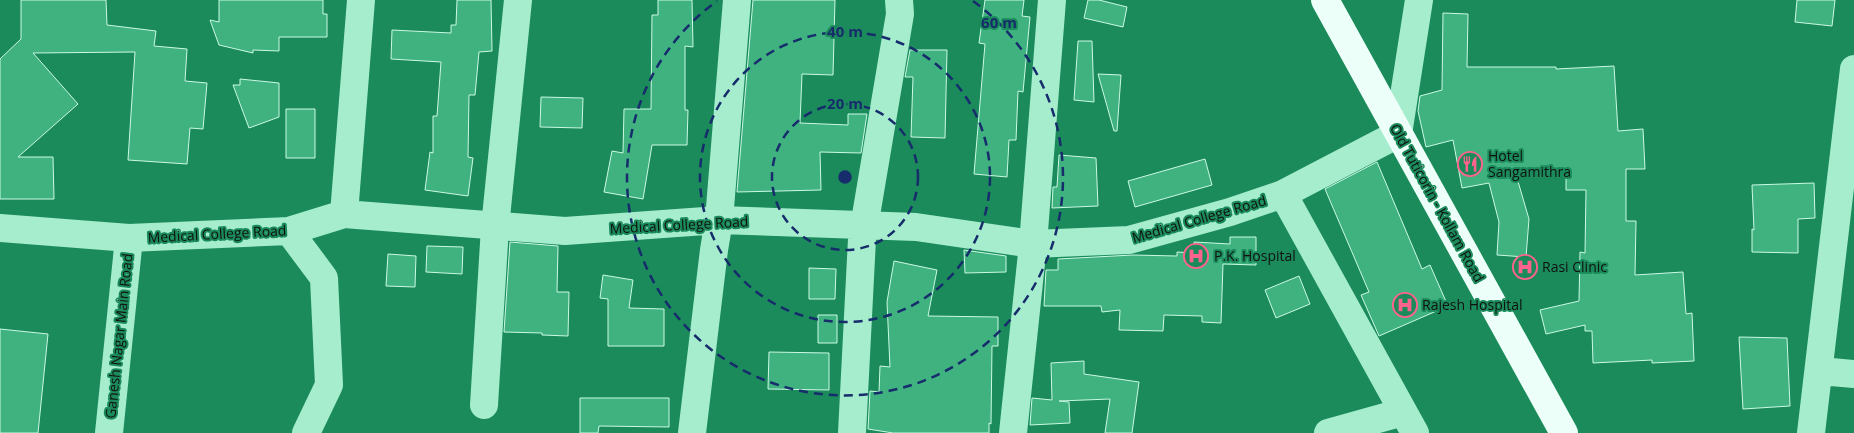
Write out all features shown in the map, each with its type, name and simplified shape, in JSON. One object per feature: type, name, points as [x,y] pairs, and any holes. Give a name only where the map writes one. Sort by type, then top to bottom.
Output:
[{"type":"main road","name":"Old Tuticorin - Kollam Road","points":[[1325,0],[1564,433]]},
{"type":"street","points":[[344,214],[361,0]]},
{"type":"street","points":[[484,405],[495,227],[518,0]]},
{"type":"street","points":[[692,433],[719,220],[737,0]]},
{"type":"street","points":[[852,433],[862,239],[900,14],[899,0]]},
{"type":"street","points":[[1014,433],[1033,244],[1052,0]]},
{"type":"street","points":[[1398,134],[1419,0]]},
{"type":"street","points":[[1811,433],[1820,371],[1854,69]]},
{"type":"street","name":"Medical College Road","points":[[0,228],[129,238],[289,231],[344,214],[565,231],[719,220],[916,227],[1033,244],[1130,240],[1230,212],[1282,194],[1398,134]]},
{"type":"street","points":[[1282,194],[1409,422],[1328,433]]},
{"type":"street","points":[[289,231],[324,278],[329,385],[306,433]]},
{"type":"street","name":"Ganesh Nagar Main Road","points":[[109,433],[129,238]]},
{"type":"street","points":[[1820,371],[1854,374]]},
{"type":"building","points":[[21,0],[106,0],[107,25],[156,31],[154,46],[187,49],[185,81],[207,83],[203,129],[190,128],[187,164],[128,160],[135,52],[33,53],[78,104],[18,157],[53,157],[54,199],[0,199],[0,59],[21,39]]},
{"type":"building","points":[[219,0],[323,0],[323,14],[327,14],[327,37],[279,37],[279,51],[253,50],[253,53],[219,45],[210,20],[219,22]]},
{"type":"building","points":[[457,0],[491,0],[492,51],[479,52],[475,95],[469,95],[468,157],[473,158],[468,196],[425,190],[430,152],[433,153],[433,116],[437,116],[441,62],[391,59],[392,30],[451,33],[451,25],[456,25]]},
{"type":"building","points":[[658,0],[692,0],[693,47],[685,46],[685,110],[688,110],[687,145],[652,145],[643,199],[604,192],[612,151],[623,153],[624,109],[651,109],[652,15],[658,15]]},
{"type":"building","points":[[753,0],[835,0],[833,75],[802,74],[800,123],[848,125],[848,114],[867,114],[861,153],[820,152],[821,190],[737,192]]},
{"type":"building","points":[[985,0],[1024,0],[1022,16],[1030,17],[1023,92],[1018,91],[1016,140],[1009,140],[1007,177],[974,174],[985,44],[979,43]]},
{"type":"building","points":[[1088,0],[1099,0],[1127,7],[1123,27],[1084,18]]},
{"type":"building","points":[[1797,0],[1835,0],[1832,26],[1795,22]]},
{"type":"building","points":[[1443,13],[1468,14],[1467,67],[1556,67],[1556,69],[1614,66],[1618,131],[1643,129],[1645,169],[1626,169],[1626,221],[1636,221],[1635,275],[1683,272],[1686,314],[1692,313],[1694,361],[1652,363],[1652,360],[1593,363],[1592,331],[1585,331],[1585,325],[1546,334],[1540,310],[1579,301],[1580,252],[1585,253],[1586,190],[1566,190],[1566,168],[1517,178],[1529,219],[1526,257],[1497,255],[1499,222],[1489,183],[1462,188],[1453,140],[1426,147],[1418,111],[1420,96],[1442,90]]},
{"type":"building","points":[[1078,41],[1092,41],[1094,102],[1074,100]]},
{"type":"building","points":[[910,50],[947,50],[945,138],[911,137],[913,77],[905,77]]},
{"type":"building","points":[[1098,74],[1121,75],[1117,131],[1114,131]]},
{"type":"building","points":[[240,79],[279,83],[279,117],[249,128],[233,85],[240,85]]},
{"type":"building","points":[[541,97],[583,98],[582,128],[540,127]]},
{"type":"building","points":[[286,109],[315,109],[315,158],[286,158]]},
{"type":"building","points":[[1059,155],[1096,158],[1098,206],[1052,208],[1053,187],[1057,187]]},
{"type":"building","points":[[1205,159],[1212,185],[1135,207],[1128,181]]},
{"type":"building","points":[[1377,162],[1422,269],[1430,265],[1448,306],[1379,336],[1361,295],[1369,292],[1325,189]]},
{"type":"building","points":[[1814,183],[1815,218],[1798,219],[1798,253],[1752,252],[1752,229],[1754,230],[1752,185]]},
{"type":"building","points":[[1230,237],[1256,237],[1256,265],[1223,264],[1221,323],[1202,322],[1202,316],[1164,315],[1163,331],[1119,330],[1120,310],[1102,312],[1101,306],[1044,306],[1046,270],[1058,270],[1058,259],[1133,255],[1177,256],[1177,252],[1194,253],[1194,242],[1230,244]]},
{"type":"building","points":[[510,242],[558,246],[557,292],[569,292],[568,336],[504,332]]},
{"type":"building","points":[[427,246],[463,247],[462,274],[426,272]]},
{"type":"building","points":[[964,250],[1006,256],[1006,272],[965,273]]},
{"type":"building","points":[[388,254],[416,256],[415,287],[386,286]]},
{"type":"building","points":[[894,261],[937,270],[928,316],[998,317],[998,346],[992,346],[991,424],[989,423],[989,433],[893,433],[868,429],[870,391],[879,392],[880,366],[890,367],[887,302]]},
{"type":"building","points":[[809,268],[836,269],[835,299],[809,299]]},
{"type":"building","points":[[603,275],[633,280],[629,308],[664,309],[664,346],[608,346],[608,299],[600,298]]},
{"type":"building","points":[[1299,276],[1310,304],[1276,318],[1265,290]]},
{"type":"building","points":[[818,315],[837,315],[837,343],[818,343]]},
{"type":"building","points":[[0,329],[48,334],[38,433],[0,433]]},
{"type":"building","points":[[1739,337],[1787,338],[1790,406],[1743,409]]},
{"type":"building","points":[[769,352],[829,353],[829,390],[768,389]]},
{"type":"building","points":[[1084,361],[1084,374],[1139,382],[1132,433],[1105,433],[1110,399],[1059,401],[1069,402],[1070,423],[1030,425],[1032,398],[1052,400],[1051,363]]},
{"type":"building","points":[[580,398],[669,398],[669,427],[599,426],[598,433],[580,433]]},
{"type":"place","name":"Hotel Sangamithra","points":[[1470,164]]},
{"type":"place","name":"P.K. Hospital","points":[[1196,256]]},
{"type":"place","name":"Rasi Clinic","points":[[1525,267]]},
{"type":"place","name":"Rajesh Hospital","points":[[1405,305]]}]
